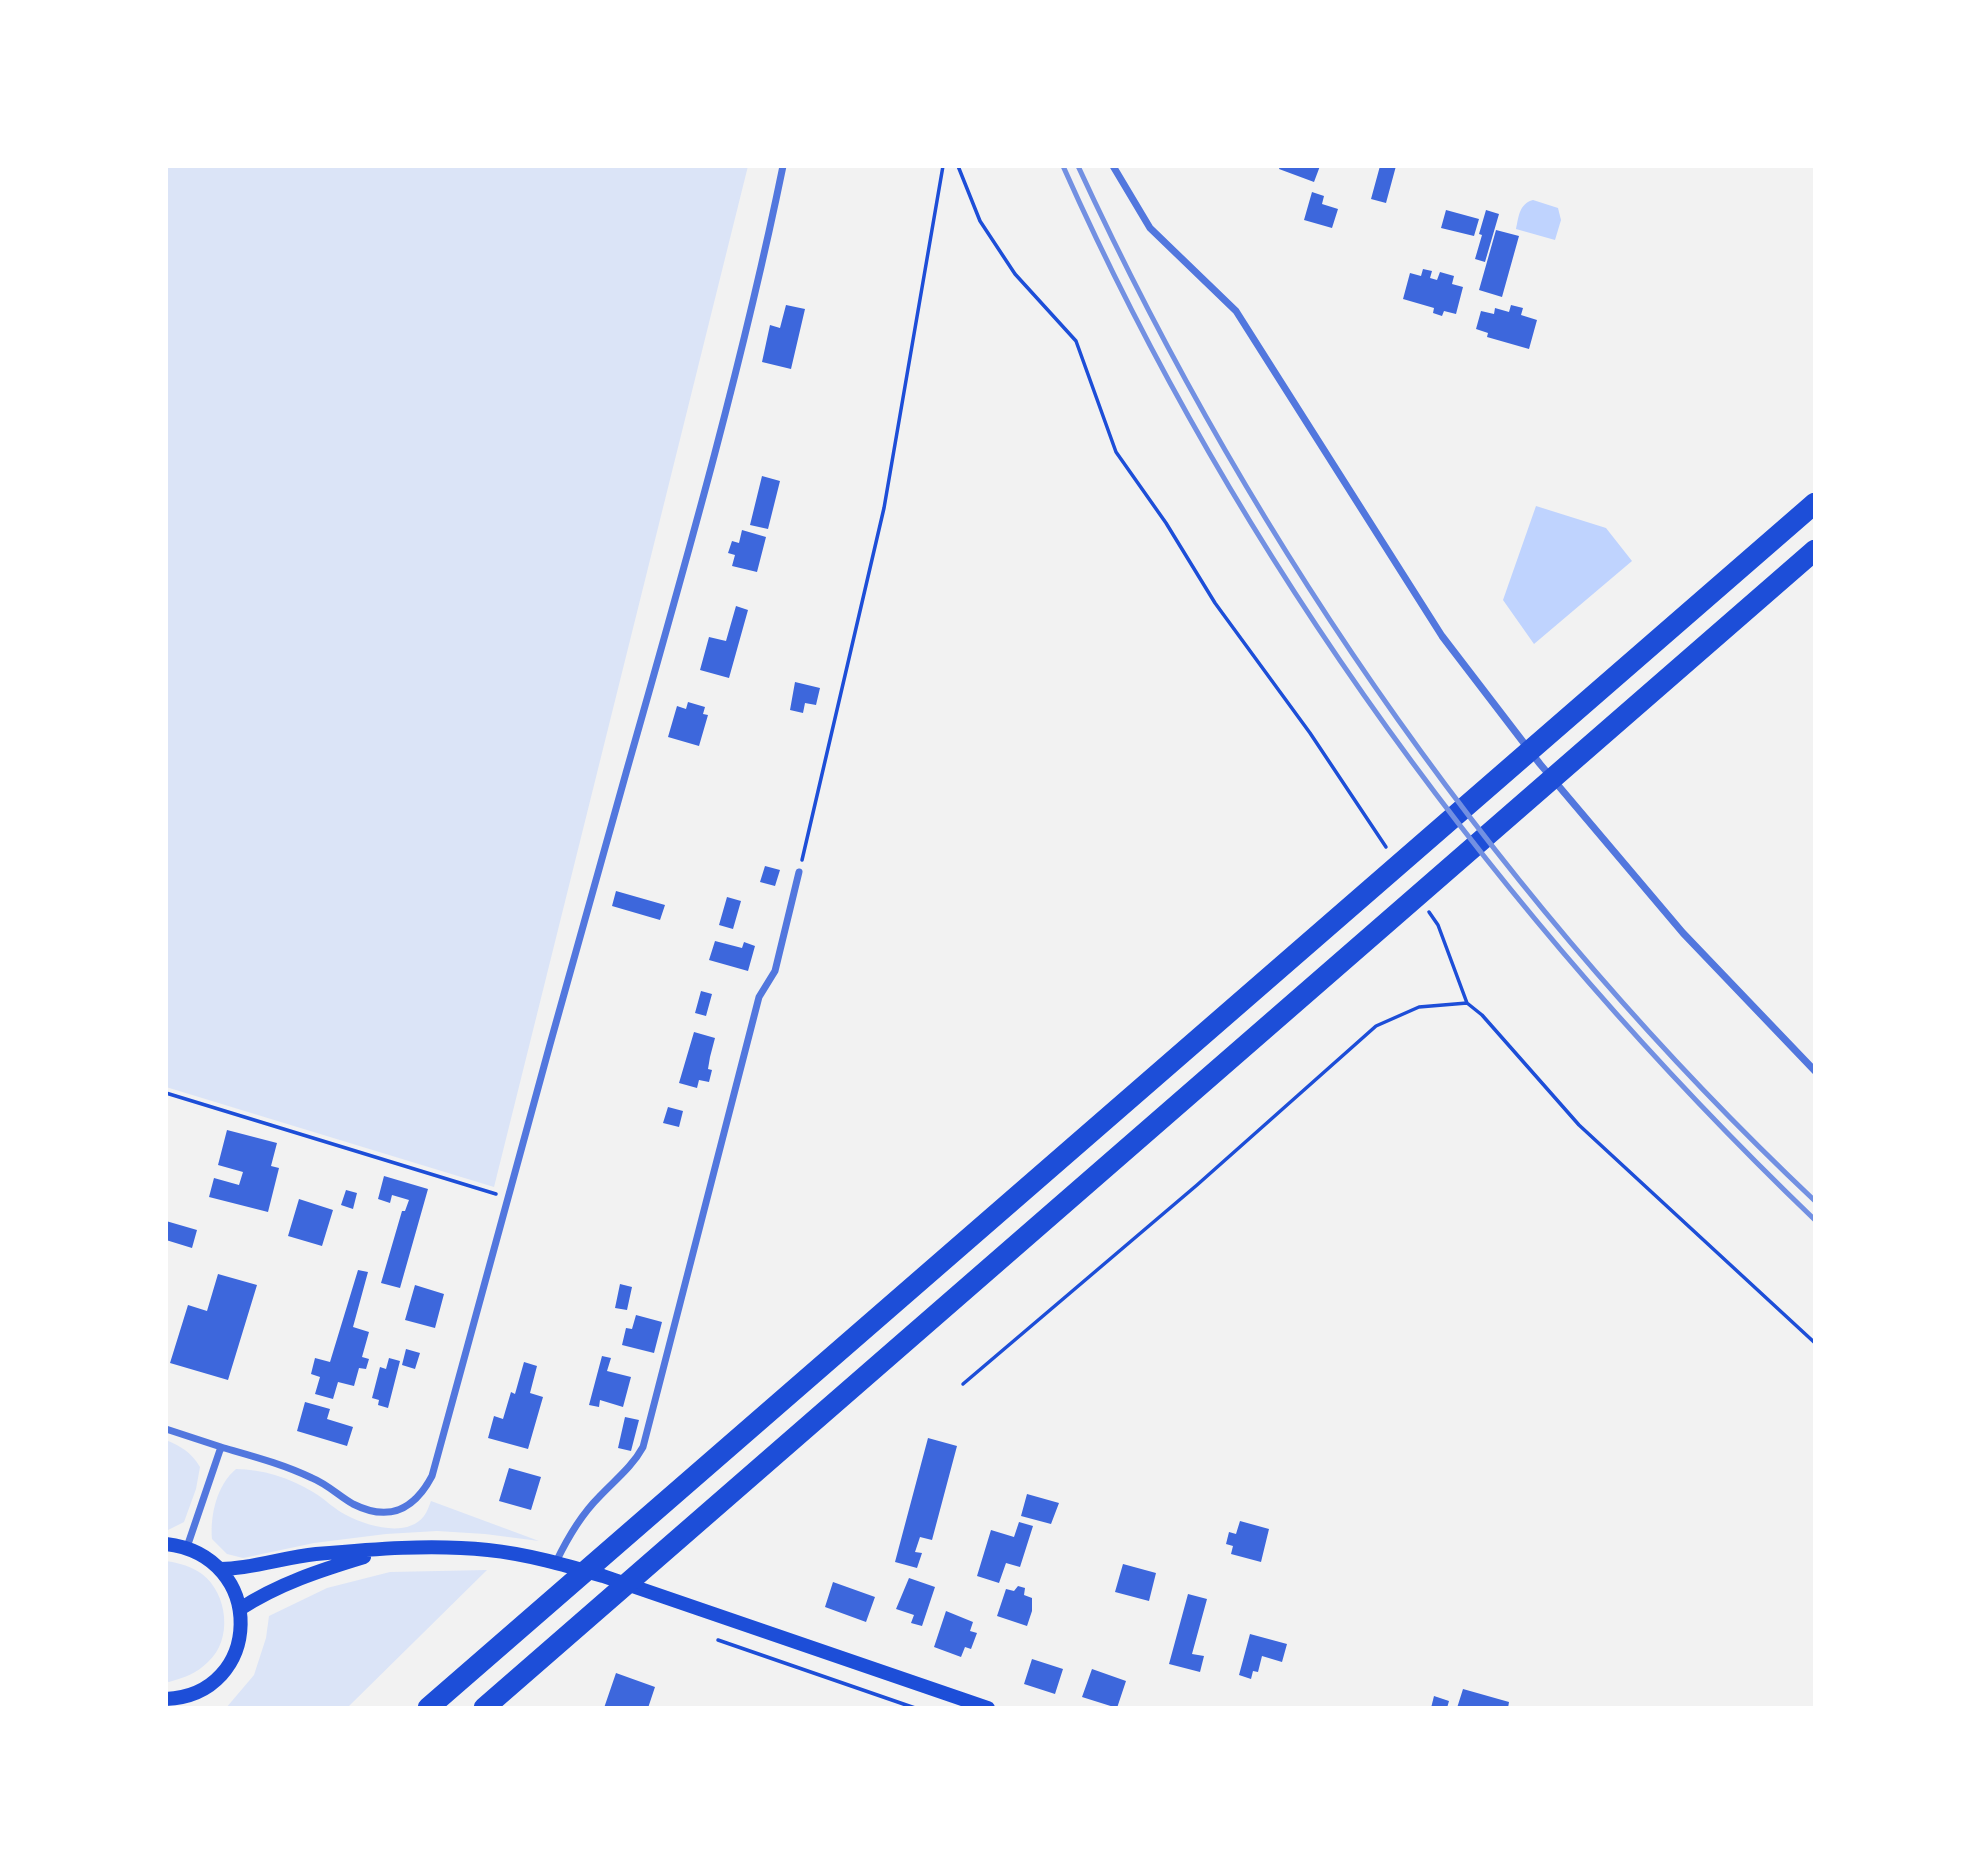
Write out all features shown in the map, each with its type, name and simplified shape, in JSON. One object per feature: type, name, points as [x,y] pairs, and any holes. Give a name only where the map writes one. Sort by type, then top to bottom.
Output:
[{"type":"highway","points":[[428,1708],[1815,503]]},
{"type":"highway","points":[[484,1708],[1815,550]]},
{"type":"main road","points":[[166,1544],[187,1546],[221,1569],[233,1588],[240,1609],[241,1626],[238,1644],[221,1674],[208,1686],[192,1694],[166,1699]]},
{"type":"main road","points":[[221,1569],[236,1569],[313,1554],[442,1547],[488,1550],[555,1562],[988,1708]]},
{"type":"main road","points":[[240,1609],[277,1588],[316,1572],[391,1549]]},
{"type":"street","points":[[166,1429],[284,1465],[321,1481],[353,1503],[376,1512],[396,1511],[410,1505],[423,1493],[432,1476],[506,1197],[683,570],[740,353],[783,166]]},
{"type":"street","points":[[1113,166],[1150,228],[1236,311],[1441,636],[1523,743],[1683,933],[1815,1071]]},
{"type":"street","points":[[555,1562],[573,1530],[597,1499],[634,1463],[643,1447],[760,997],[775,971],[799,872]]},
{"type":"street","points":[[187,1546],[221,1447]]},
{"type":"path","points":[[799,872],[884,508],[943,166]]},
{"type":"path","points":[[958,166],[980,221],[1015,274],[1076,341],[1116,452],[1166,523],[1216,603],[1310,733],[1392,857]]},
{"type":"path","points":[[1423,902],[1438,925],[1467,1003],[1482,1015],[1579,1125],[1815,1343]]},
{"type":"path","points":[[964,1384],[1376,1026],[1419,1007],[1467,1003]]},
{"type":"path","points":[[166,1093],[506,1197]]},
{"type":"path","points":[[718,1640],[915,1708]]},
{"type":"shaded area","points":[[166,166],[748,166],[494,1187],[166,1087]]},
{"type":"shaded area","points":[[166,1440],[186,1450],[200,1467],[196,1489],[184,1522],[166,1531]]},
{"type":"shaded area","points":[[236,1469],[266,1473],[295,1482],[343,1514],[376,1526],[398,1528],[417,1523],[431,1501],[539,1541],[437,1531],[314,1543],[243,1558],[227,1554],[212,1539],[216,1501],[224,1483]]},
{"type":"shaded area","points":[[166,1561],[185,1565],[202,1574],[217,1593],[224,1617],[224,1630],[216,1653],[195,1672],[169,1682],[166,1681]]},
{"type":"shaded area","points":[[487,1570],[347,1708],[226,1708],[254,1675],[266,1638],[269,1616],[327,1588],[390,1572]]},
{"type":"water","points":[[1533,200],[1558,208],[1561,220],[1555,240],[1516,229],[1522,208]]},
{"type":"water","points":[[1536,506],[1606,528],[1632,561],[1534,644],[1503,600]]},
{"type":"building","points":[[1280,166],[1320,166],[1314,182],[1279,169]]},
{"type":"building","points":[[1380,166],[1396,166],[1386,203],[1371,199]]},
{"type":"building","points":[[1312,192],[1324,196],[1322,204],[1338,209],[1332,228],[1304,220]]},
{"type":"building","points":[[1446,210],[1479,219],[1474,236],[1441,228]]},
{"type":"building","points":[[1486,210],[1499,214],[1485,262],[1475,259]]},
{"type":"building","points":[[1496,230],[1519,236],[1502,297],[1479,290]]},
{"type":"building","points":[[1423,269],[1432,271],[1430,278],[1437,280],[1440,272],[1454,276],[1452,284],[1463,287],[1456,314],[1444,311],[1442,316],[1433,313],[1434,308],[1403,299],[1410,273],[1421,276]]},
{"type":"building","points":[[786,305],[805,309],[791,369],[762,362],[770,325],[780,328]]},
{"type":"building","points":[[1511,305],[1523,308],[1521,315],[1537,320],[1529,349],[1487,337],[1488,333],[1476,329],[1481,311],[1494,314],[1495,308],[1509,312]]},
{"type":"building","points":[[762,476],[780,481],[768,529],[750,525]]},
{"type":"building","points":[[742,530],[766,537],[757,572],[732,566],[735,555],[728,553],[732,541],[739,543]]},
{"type":"building","points":[[736,606],[748,610],[729,678],[700,670],[709,637],[726,641]]},
{"type":"building","points":[[795,682],[820,688],[816,705],[805,703],[803,713],[790,710]]},
{"type":"building","points":[[688,702],[705,707],[703,714],[708,715],[699,746],[668,737],[677,706],[686,709]]},
{"type":"building","points":[[765,866],[780,870],[775,886],[760,882]]},
{"type":"building","points":[[616,891],[665,905],[660,920],[612,906]]},
{"type":"building","points":[[727,897],[741,901],[733,929],[719,925]]},
{"type":"building","points":[[715,941],[742,948],[744,942],[755,946],[748,971],[709,960]]},
{"type":"building","points":[[701,991],[712,994],[706,1016],[695,1013]]},
{"type":"building","points":[[694,1032],[715,1038],[708,1069],[712,1070],[709,1082],[699,1080],[697,1088],[679,1083]]},
{"type":"building","points":[[668,1107],[683,1111],[679,1127],[663,1123]]},
{"type":"building","points":[[227,1130],[277,1143],[271,1166],[279,1168],[268,1212],[209,1197],[214,1178],[239,1185],[243,1172],[218,1165]]},
{"type":"building","points":[[384,1176],[428,1189],[400,1288],[381,1283],[402,1211],[405,1211],[409,1200],[392,1195],[390,1203],[378,1199]]},
{"type":"building","points":[[346,1190],[357,1193],[353,1209],[341,1205]]},
{"type":"building","points":[[299,1199],[333,1210],[322,1246],[288,1236]]},
{"type":"building","points":[[166,1221],[197,1230],[192,1248],[166,1240]]},
{"type":"building","points":[[358,1270],[368,1272],[353,1327],[369,1332],[362,1357],[369,1359],[366,1369],[359,1368],[354,1386],[338,1382],[333,1399],[315,1394],[320,1377],[311,1374],[315,1358],[330,1362]]},
{"type":"building","points":[[218,1274],[257,1285],[228,1380],[170,1363],[188,1305],[207,1311]]},
{"type":"building","points":[[620,1284],[632,1287],[627,1310],[615,1308]]},
{"type":"building","points":[[415,1285],[444,1294],[435,1328],[405,1320]]},
{"type":"building","points":[[636,1315],[662,1322],[654,1353],[622,1345],[626,1328],[632,1329]]},
{"type":"building","points":[[406,1349],[420,1353],[415,1369],[402,1365]]},
{"type":"building","points":[[602,1356],[611,1358],[607,1371],[631,1377],[623,1407],[600,1400],[599,1407],[589,1405]]},
{"type":"building","points":[[389,1358],[400,1361],[388,1408],[378,1405],[379,1400],[372,1398],[380,1367],[386,1369]]},
{"type":"building","points":[[524,1362],[537,1366],[530,1393],[543,1397],[528,1449],[488,1438],[494,1416],[503,1419],[511,1392],[515,1394]]},
{"type":"building","points":[[305,1402],[330,1409],[327,1419],[353,1427],[347,1446],[297,1431]]},
{"type":"building","points":[[625,1417],[639,1420],[631,1451],[618,1448]]},
{"type":"building","points":[[928,1438],[957,1446],[932,1540],[920,1537],[915,1552],[922,1553],[917,1568],[895,1562]]},
{"type":"building","points":[[509,1468],[541,1477],[531,1510],[499,1501]]},
{"type":"building","points":[[1027,1494],[1059,1503],[1051,1524],[1021,1516]]},
{"type":"building","points":[[1240,1521],[1269,1529],[1261,1562],[1231,1554],[1233,1546],[1226,1544],[1229,1532],[1236,1534]]},
{"type":"building","points":[[1019,1522],[1033,1526],[1020,1567],[1006,1563],[999,1583],[977,1576],[991,1530],[1014,1537]]},
{"type":"building","points":[[1123,1564],[1156,1573],[1149,1601],[1115,1592]]},
{"type":"building","points":[[909,1578],[935,1587],[922,1626],[911,1623],[914,1615],[896,1609]]},
{"type":"building","points":[[833,1582],[875,1597],[866,1622],[825,1607]]},
{"type":"building","points":[[1018,1586],[1025,1588],[1024,1595],[1032,1598],[1032,1611],[1027,1626],[997,1616],[1006,1589],[1014,1591]]},
{"type":"building","points":[[1188,1594],[1207,1599],[1192,1654],[1204,1656],[1200,1672],[1169,1664]]},
{"type":"building","points":[[946,1611],[973,1622],[970,1631],[977,1633],[971,1649],[965,1647],[961,1657],[934,1647]]},
{"type":"building","points":[[1250,1634],[1287,1644],[1282,1662],[1262,1656],[1258,1672],[1253,1671],[1251,1679],[1239,1675]]},
{"type":"building","points":[[1032,1659],[1063,1669],[1055,1694],[1024,1684]]},
{"type":"building","points":[[1092,1669],[1126,1681],[1117,1708],[1082,1697]]},
{"type":"building","points":[[616,1673],[655,1687],[648,1708],[604,1708]]},
{"type":"building","points":[[1463,1689],[1509,1702],[1508,1708],[1457,1708]]},
{"type":"building","points":[[1434,1696],[1449,1701],[1447,1708],[1431,1708]]},
{"type":"railway","points":[[1063,166],[1133,313],[1211,456],[1296,594],[1388,729],[1486,859],[1591,984],[1700,1105],[1815,1220]]},
{"type":"railway","points":[[1078,166],[1148,309],[1225,450],[1308,586],[1397,719],[1493,847],[1595,970],[1702,1089],[1815,1201]]}]
